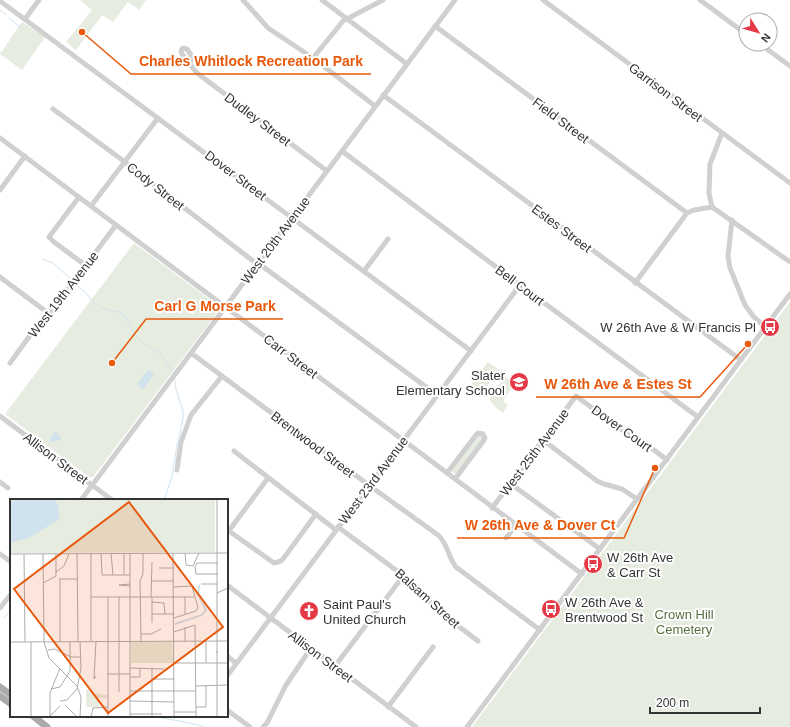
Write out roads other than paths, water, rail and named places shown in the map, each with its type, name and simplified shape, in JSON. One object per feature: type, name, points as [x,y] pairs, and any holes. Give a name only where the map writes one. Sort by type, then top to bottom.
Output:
[{"type":"main road","points":[[0,687],[10,694]]},
{"type":"main road","points":[[0,696],[10,703]]},
{"type":"main road","points":[[34,717],[47,727]]},
{"type":"street","name":"Dover Street","points":[[0,0],[471,351]]},
{"type":"street","points":[[25,18],[39,0]]},
{"type":"street","points":[[243,0],[268,28],[313,58],[375,106]]},
{"type":"street","points":[[322,0],[407,64]]},
{"type":"street","points":[[313,58],[337,27],[346,19],[383,0]]},
{"type":"street","name":"West 20th Avenue","points":[[82,499],[455,0]]},
{"type":"street","name":"Garrison Street","points":[[543,0],[790,183]]},
{"type":"street","points":[[700,0],[738,28]]},
{"type":"street","name":"Field Street","points":[[435,26],[687,213]]},
{"type":"street","points":[[771,52],[790,66]]},
{"type":"street","name":"Dudley Street","points":[[190,65],[204,79],[327,171]]},
{"type":"street","name":"Estes Street","points":[[383,95],[741,360]]},
{"type":"street","name":"Cody Street","points":[[53,109],[125,162],[257,264],[437,396]]},
{"type":"street","points":[[92,206],[158,118]]},
{"type":"street","points":[[712,207],[709,193],[710,164],[722,133]]},
{"type":"street","name":"Carr Street","points":[[0,138],[582,574]]},
{"type":"street","name":"Bell Court","points":[[342,151],[698,417]]},
{"type":"street","points":[[0,190],[25,156]]},
{"type":"street","points":[[79,197],[49,237],[85,265]]},
{"type":"street","points":[[635,282],[687,213],[694,210],[712,207],[790,262]]},
{"type":"street","points":[[732,220],[728,256],[730,268],[745,305],[753,316],[765,327]]},
{"type":"street","name":"West 19th Avenue","points":[[10,363],[48,313],[54,309],[116,225]]},
{"type":"street","points":[[364,271],[388,239]]},
{"type":"street","points":[[0,285],[2,278],[48,313]]},
{"type":"street","name":"West 23rd Avenue","points":[[228,675],[520,285]]},
{"type":"street","points":[[468,727],[790,294]]},
{"type":"street","name":"Brentwood Street","points":[[191,352],[438,535],[444,542],[452,562],[456,567],[540,630]]},
{"type":"street","points":[[177,470],[181,442],[191,415],[222,376]]},
{"type":"street","name":"West 25th Avenue","points":[[492,508],[576,396]]},
{"type":"street","name":"Dover Court","points":[[576,396],[628,435],[645,443],[667,460]]},
{"type":"street","name":"Allison Street","points":[[1,418],[111,499]]},
{"type":"street","points":[[447,473],[476,435],[478,433],[483,434],[485,438],[484,440],[455,479]]},
{"type":"street","points":[[543,440],[597,481],[622,489],[637,499]]},
{"type":"street","name":"Balsam Street","points":[[234,451],[316,514],[404,574],[418,587],[437,610],[478,640]]},
{"type":"street","points":[[268,478],[228,532],[274,563],[280,561],[316,514]]},
{"type":"street","points":[[0,482],[8,488]]},
{"type":"street","points":[[511,484],[600,549]]},
{"type":"street","points":[[506,538],[516,526]]},
{"type":"street","points":[[0,554],[10,561]]},
{"type":"street","points":[[335,666],[404,574]]},
{"type":"street","name":"Allison Street","points":[[228,586],[416,727]]},
{"type":"street","points":[[0,608],[10,595]]},
{"type":"street","points":[[388,706],[433,647]]},
{"type":"street","points":[[265,725],[286,685],[311,648]]},
{"type":"street","points":[[228,657],[236,663]]},
{"type":"street","points":[[228,711],[250,727]]},
{"type":"water","points":[[148,370],[154,374],[143,389],[137,385]]},
{"type":"water","points":[[54,432],[61,438],[60,440],[51,442],[50,440]]},
{"type":"waterway","points":[[0,10],[6,15]]},
{"type":"waterway","points":[[9,18],[20,27]]},
{"type":"waterway","points":[[42,259],[53,263],[71,279]]},
{"type":"waterway","points":[[76,284],[96,305]]},
{"type":"waterway","points":[[99,306],[107,310],[123,313],[131,328]]},
{"type":"waterway","points":[[132,330],[142,343]]},
{"type":"waterway","points":[[145,345],[160,353],[170,368]]},
{"type":"waterway","points":[[164,499],[172,477],[183,420],[183,411],[175,386],[175,380]]},
{"type":"waterway","points":[[4,618],[10,611]]},
{"type":"waterway","points":[[157,717],[205,727]]},
{"type":"place","name":"Charles Whitlock Recreation Park","points":[[82,32]]},
{"type":"place","name":"W 26th Ave & W Francis Pl","points":[[770,327]]},
{"type":"place","name":"W 26th Ave & Estes St","points":[[748,344]]},
{"type":"place","name":"Carl G Morse Park","points":[[112,363]]},
{"type":"place","name":"Slater Elementary School","points":[[519,382]]},
{"type":"place","name":"W 26th Ave & Dover Ct","points":[[655,468]]},
{"type":"place","name":"W 26th Ave & Carr St","points":[[593,564]]},
{"type":"place","name":"W 26th Ave & Brentwood St","points":[[551,609]]},
{"type":"place","name":"Saint Paul's United Church","points":[[309,611]]},
{"type":"park label","name":"Crown Hill Cemetery","points":[[684,622]]}]
